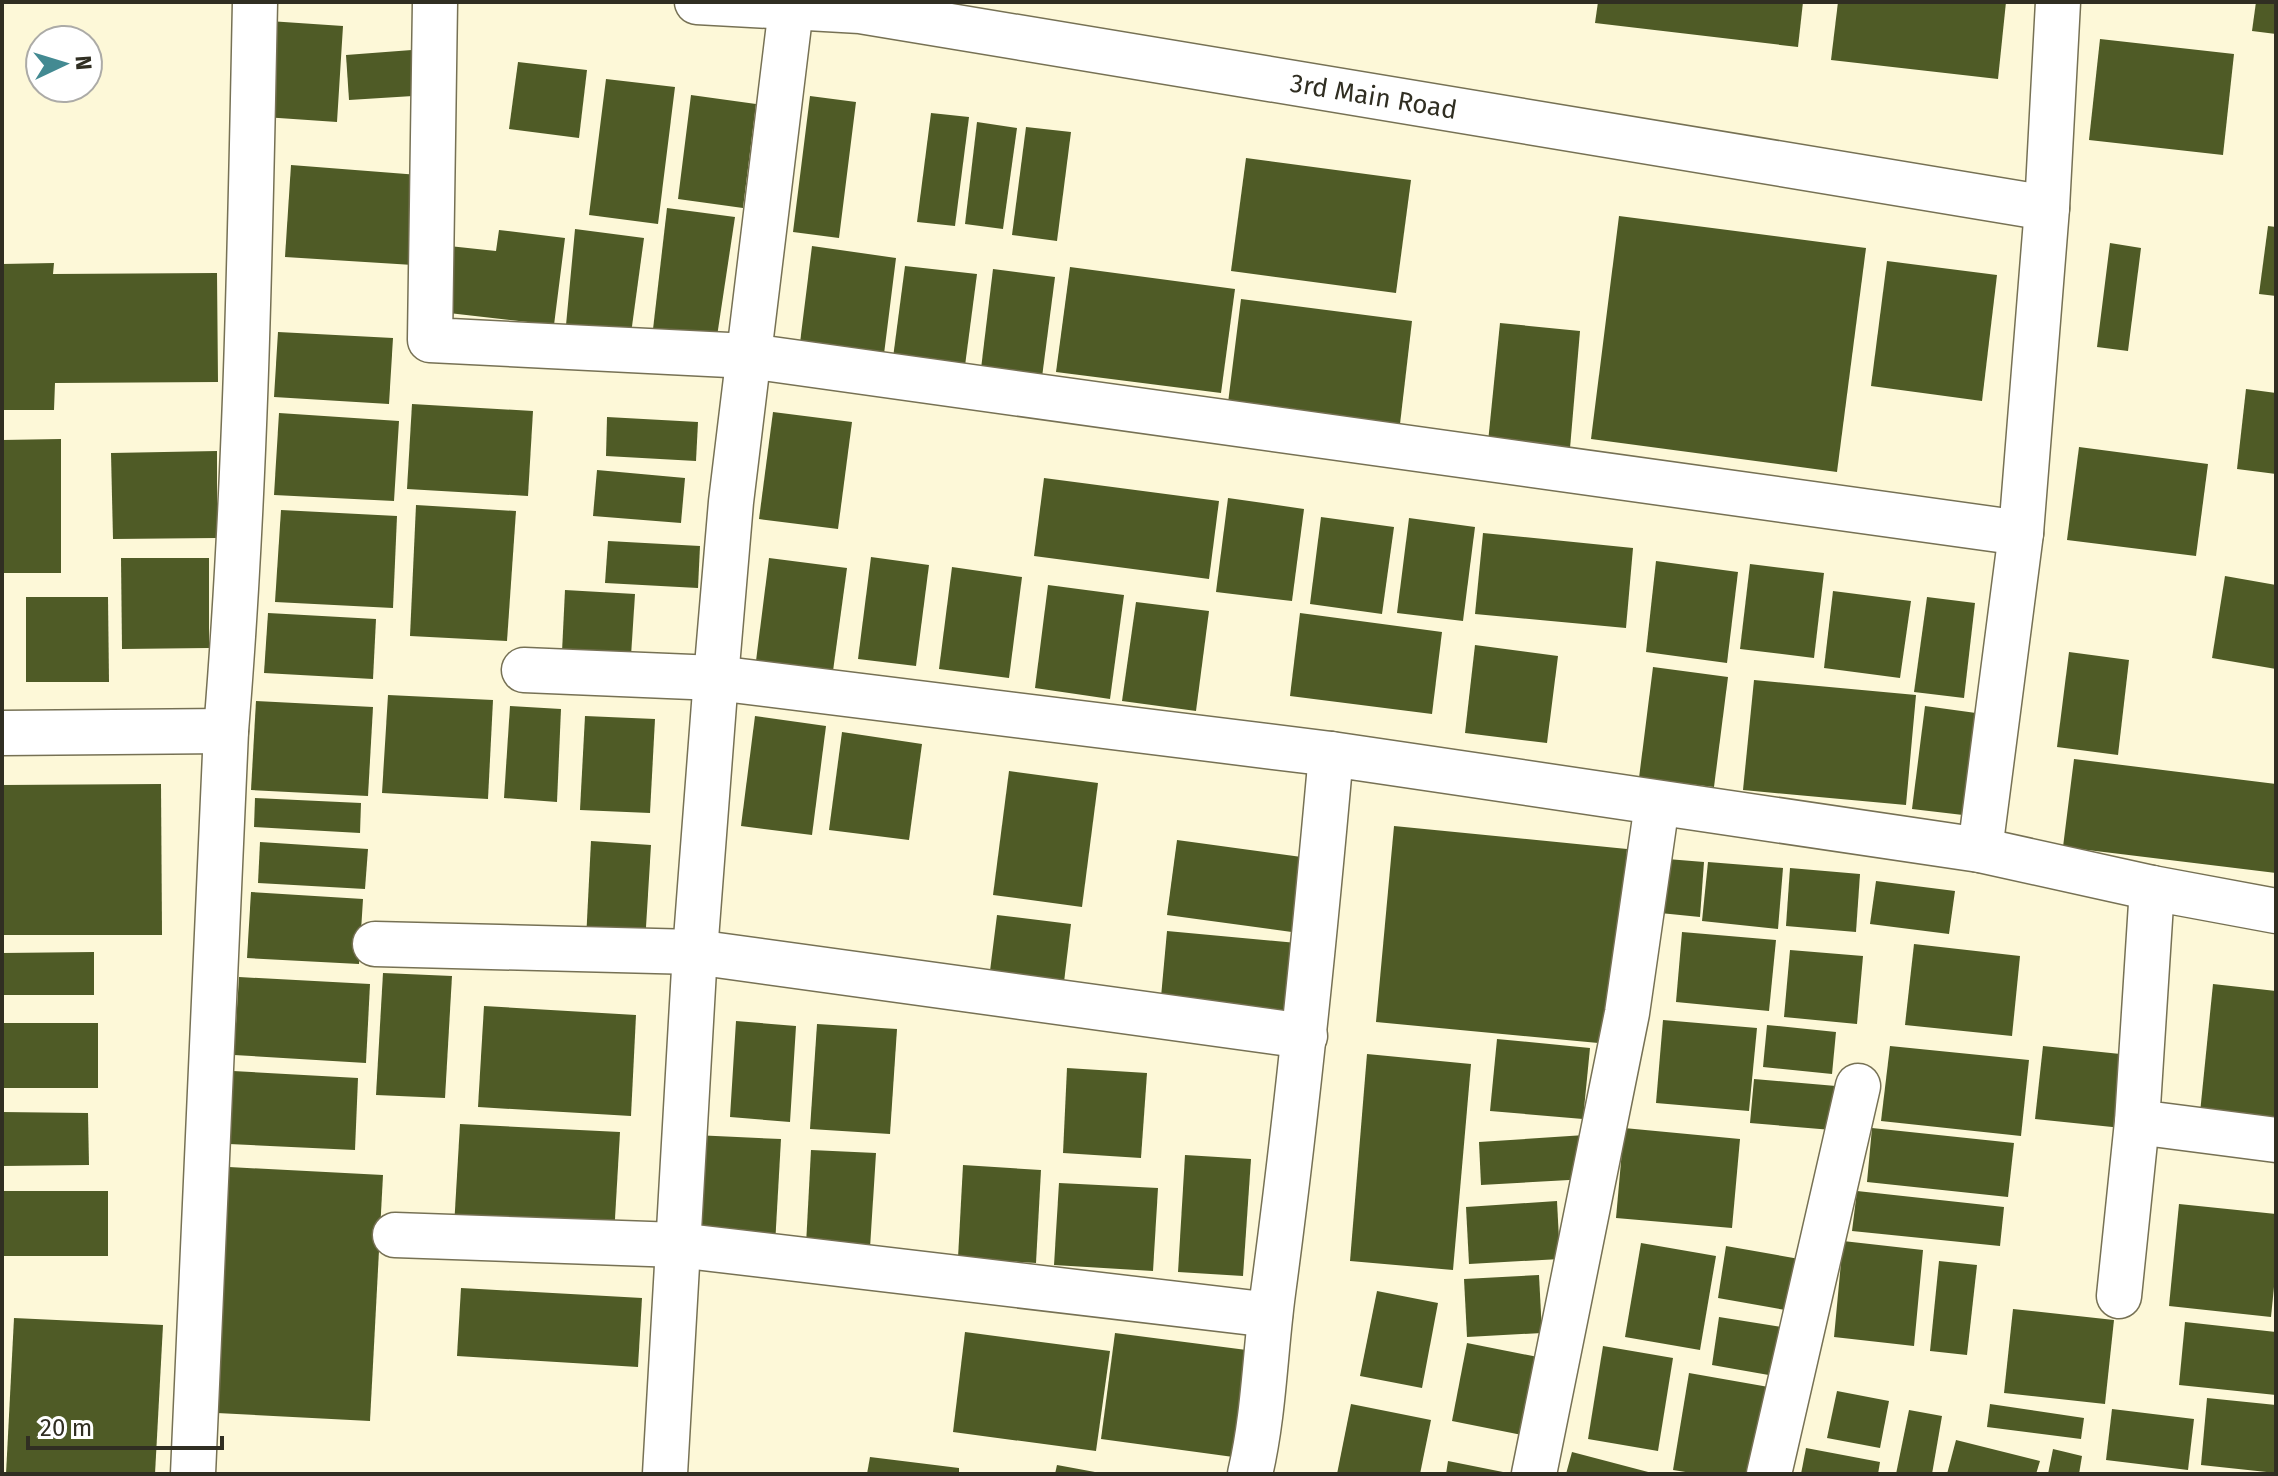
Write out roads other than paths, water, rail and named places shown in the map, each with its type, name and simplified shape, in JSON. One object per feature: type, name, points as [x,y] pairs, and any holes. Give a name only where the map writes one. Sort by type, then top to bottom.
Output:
[{"type":"street","points":[[193,1474],[226,731],[246,399],[255,2]]},
{"type":"street","points":[[435,2],[430,340],[749,356],[2021,533]]},
{"type":"street","name":"3rd Main Road","points":[[697,2],[860,11],[2047,208]]},
{"type":"street","points":[[1980,850],[2021,533],[2047,208],[2058,2]]},
{"type":"street","points":[[665,1474],[695,952],[731,502],[791,8]]},
{"type":"street","points":[[524,670],[716,678],[1331,754],[1980,850],[2152,888],[2276,911]]},
{"type":"street","points":[[2,733],[226,731]]},
{"type":"street","points":[[1250,1474],[1258,1439],[1270,1315],[1305,1036],[1331,754]]},
{"type":"street","points":[[1534,1474],[1627,1013],[1657,804]]},
{"type":"street","points":[[2119,1296],[2137,1122],[2152,888]]},
{"type":"street","points":[[375,944],[695,952],[1305,1036]]},
{"type":"street","points":[[1769,1474],[1858,1086]]},
{"type":"street","points":[[2137,1122],[2276,1140]]},
{"type":"street","points":[[395,1235],[678,1245],[1270,1315]]}]
